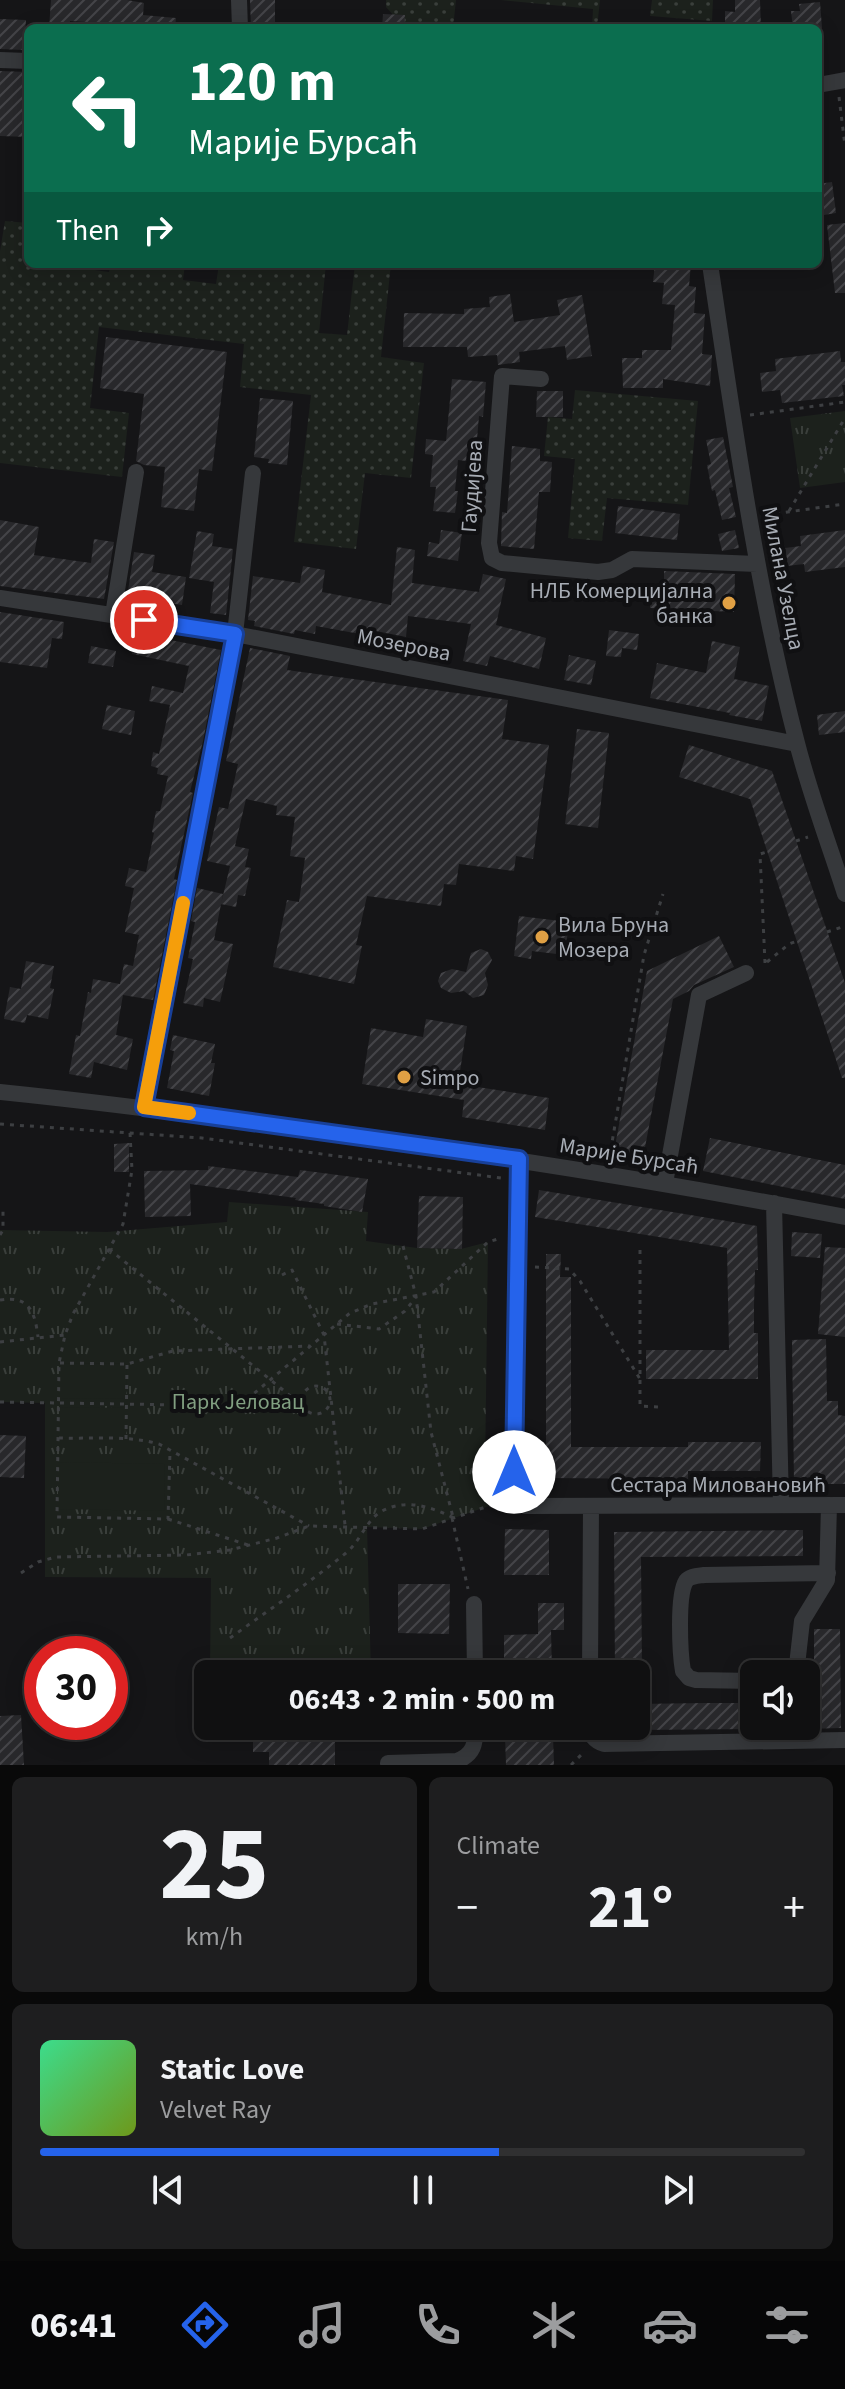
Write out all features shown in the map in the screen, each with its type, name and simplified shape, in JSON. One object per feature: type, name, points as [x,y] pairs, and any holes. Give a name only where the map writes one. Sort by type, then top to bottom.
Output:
[{"type":"street","points":[[239,0],[240,24]]},
{"type":"street","points":[[0,60],[24,61]]},
{"type":"street","name":"Милана Узелца","points":[[711,268],[757,564],[797,744],[845,894]]},
{"type":"street","name":"Гаудијева","points":[[541,379],[502,376],[489,543],[492,558],[502,563],[598,572],[612,570],[632,559],[757,564]]},
{"type":"street","points":[[113,615],[136,472]]},
{"type":"street","points":[[144,1107],[235,634],[253,473]]},
{"type":"street","name":"Мозерова","points":[[0,598],[235,634],[797,744]]},
{"type":"street","points":[[665,1183],[699,995],[746,973]]},
{"type":"street","name":"Марије Бурсаћ","points":[[0,1092],[144,1107],[519,1159],[845,1217]]},
{"type":"street","points":[[515,1497],[515,1267],[519,1159]]},
{"type":"street","points":[[774,1203],[781,1505]]},
{"type":"street","name":"Сестара Миловановић","points":[[515,1497],[525,1506],[837,1505]]},
{"type":"street","points":[[798,1660],[802,1621],[824,1586],[828,1573],[837,1505]]},
{"type":"street","points":[[590,1660],[591,1506]]},
{"type":"street","points":[[740,1681],[696,1680],[683,1671],[681,1599],[686,1581],[704,1575],[828,1573]]},
{"type":"street","points":[[474,1604],[475,1660]]},
{"type":"street","points":[[388,1763],[457,1761],[468,1755],[475,1740]]},
{"type":"street","points":[[596,1740],[604,1744],[845,1740]]},
{"type":"path","points":[[841,80],[845,146]]},
{"type":"path","points":[[733,417],[845,402]]},
{"type":"path","points":[[789,511],[845,418]]},
{"type":"path","points":[[749,517],[845,504]]},
{"type":"path","points":[[765,963],[760,854],[767,852]]},
{"type":"path","points":[[607,1173],[644,955],[663,894]]},
{"type":"path","points":[[827,932],[845,926]]},
{"type":"path","points":[[746,973],[797,941]]},
{"type":"path","points":[[0,1124],[202,1138],[518,1180]]},
{"type":"path","points":[[130,1133],[132,1170],[123,1224],[73,1314],[59,1363],[57,1517],[168,1519],[248,1545]]},
{"type":"path","points":[[0,1235],[3,1230],[3,1208]]},
{"type":"path","points":[[239,1406],[359,1308],[434,1292],[488,1242],[516,1233]]},
{"type":"path","points":[[403,1246],[416,1296],[431,1432],[474,1604]]},
{"type":"path","points":[[109,1249],[310,1413],[320,1414],[327,1409],[330,1400],[324,1388],[311,1387],[302,1397],[304,1407]]},
{"type":"path","points":[[640,1250],[640,1406],[660,1407]]},
{"type":"path","points":[[515,1267],[569,1269],[580,1281],[640,1379]]},
{"type":"path","points":[[282,1275],[292,1270],[324,1335],[345,1525]]},
{"type":"path","points":[[337,1324],[379,1329],[405,1311],[416,1296]]},
{"type":"path","points":[[0,1300],[16,1299],[26,1304],[35,1317],[38,1337]]},
{"type":"path","points":[[0,1342],[65,1335]]},
{"type":"path","points":[[59,1363],[127,1364],[173,1351],[310,1346]]},
{"type":"path","points":[[126,1439],[127,1364]]},
{"type":"path","points":[[0,1402],[304,1407]]},
{"type":"path","points":[[58,1438],[146,1440],[159,1444],[309,1526]]},
{"type":"path","points":[[168,1519],[170,1452]]},
{"type":"path","points":[[21,1573],[38,1562],[56,1557],[186,1555],[230,1550],[309,1526],[422,1529],[515,1497]]},
{"type":"path","points":[[230,1638],[348,1552],[382,1511],[408,1504],[429,1507],[453,1518]]},
{"type":"green space","points":[[386,0],[456,0],[453,24],[401,24],[386,7]]},
{"type":"green space","points":[[501,0],[600,0],[597,24],[592,24],[593,9]]},
{"type":"green space","points":[[652,0],[713,0],[712,21],[650,16]]},
{"type":"green space","points":[[5,221],[24,223],[24,268],[80,268],[109,272],[110,268],[184,268],[183,280],[216,284],[218,268],[326,268],[319,333],[347,335],[355,268],[391,268],[381,357],[424,363],[411,478],[365,473],[356,549],[294,542],[311,395],[240,387],[244,344],[99,327],[90,408],[129,413],[122,477],[0,463],[0,251]]},
{"type":"green space","points":[[575,390],[698,401],[688,505],[607,498],[602,541],[568,538],[575,459],[544,456],[548,417],[572,419]]},
{"type":"green space","points":[[845,411],[845,482],[800,488],[790,418]]},
{"type":"green space","name":"Парк Јеловац","points":[[229,1202],[368,1212],[366,1241],[417,1248],[461,1249],[488,1242],[485,1471],[514,1472],[515,1497],[422,1529],[367,1527],[371,1660],[210,1660],[211,1578],[45,1577],[45,1403],[0,1402],[0,1230],[107,1232],[227,1222]]},
{"type":"green space","points":[[59,1363],[127,1364],[126,1399],[59,1398]]},
{"type":"green space","points":[[59,1407],[126,1408],[126,1439],[59,1438]]},
{"type":"green space","points":[[58,1462],[165,1464],[164,1511],[58,1509]]},
{"type":"building","points":[[51,0],[127,0],[144,3],[143,15],[176,18],[175,24],[70,21],[70,24],[49,24]]},
{"type":"building","points":[[250,0],[275,0],[275,24],[251,24]]},
{"type":"building","points":[[735,0],[760,0],[761,24],[725,24],[725,11],[735,12]]},
{"type":"building","points":[[820,2],[822,24],[793,24],[791,11],[800,11],[799,4]]},
{"type":"building","points":[[383,14],[405,15],[404,24],[382,24]]},
{"type":"building","points":[[0,19],[26,20],[24,50],[0,49]]},
{"type":"building","points":[[0,71],[24,72],[24,137],[0,136]]},
{"type":"building","points":[[832,182],[836,213],[822,215],[822,183]]},
{"type":"building","points":[[845,223],[845,293],[835,293],[827,225]]},
{"type":"building","points":[[655,268],[691,268],[689,286],[696,287],[694,313],[705,314],[702,354],[712,355],[710,386],[663,379],[663,388],[623,388],[622,358],[642,358],[642,350],[671,350],[675,305],[662,304],[664,283],[653,282]]},
{"type":"building","points":[[510,294],[514,322],[560,315],[557,300],[582,295],[592,356],[567,360],[565,346],[519,352],[520,362],[498,365],[497,355],[468,357],[467,347],[403,347],[404,313],[464,314],[464,309],[490,307],[489,297]]},
{"type":"building","points":[[106,337],[227,352],[212,471],[199,469],[194,511],[161,507],[165,467],[136,461],[144,394],[100,388]]},
{"type":"building","points":[[840,351],[841,362],[845,362],[844,396],[782,403],[780,390],[762,392],[760,373],[776,371],[775,359]]},
{"type":"building","points":[[452,379],[486,382],[475,462],[458,460],[455,513],[433,511],[436,487],[430,487],[433,455],[425,454],[426,439],[446,441]]},
{"type":"building","points":[[537,391],[563,391],[563,417],[536,417]]},
{"type":"building","points":[[260,398],[293,401],[287,465],[268,463],[269,459],[254,457]]},
{"type":"building","points":[[723,437],[736,517],[722,520],[715,490],[712,491],[706,440]]},
{"type":"building","points":[[512,446],[540,449],[540,461],[552,462],[550,492],[539,492],[534,549],[501,546],[502,512],[507,513]]},
{"type":"building","points":[[618,506],[680,514],[677,540],[615,533]]},
{"type":"building","points":[[0,520],[39,527],[34,555],[91,563],[94,539],[114,542],[104,599],[0,586]]},
{"type":"building","points":[[441,530],[462,533],[458,561],[427,556],[429,542],[439,544]]},
{"type":"building","points":[[735,530],[739,548],[722,551],[718,534]]},
{"type":"building","points":[[845,530],[845,567],[805,572],[804,564],[787,566],[785,548],[801,546],[800,536]]},
{"type":"building","points":[[197,531],[214,534],[212,546],[233,549],[226,615],[210,613],[214,582],[189,578]]},
{"type":"building","points":[[397,547],[415,550],[412,583],[479,592],[483,574],[506,579],[496,625],[546,638],[539,669],[490,656],[487,666],[463,661],[471,624],[408,616],[406,637],[361,628],[360,634],[316,626],[315,634],[295,630],[294,634],[254,626],[255,621],[248,620],[253,576],[300,583],[303,566],[325,570],[322,592],[391,605]]},
{"type":"building","points":[[134,552],[155,555],[152,572],[186,577],[182,605],[127,597]]},
{"type":"building","points":[[664,571],[735,574],[734,612],[650,608],[651,587],[664,587]]},
{"type":"building","points":[[0,612],[64,622],[62,639],[52,638],[47,668],[0,662]]},
{"type":"building","points":[[609,630],[639,634],[637,650],[622,648],[621,657],[606,656]]},
{"type":"building","points":[[135,633],[221,650],[190,792],[193,793],[153,1000],[123,995],[116,1035],[133,1039],[127,1070],[94,1062],[91,1078],[69,1074],[76,1035],[80,1036],[93,979],[120,984],[124,964],[133,966],[139,935],[125,932],[134,888],[125,886],[129,868],[146,872],[156,811],[160,811],[168,776],[157,774],[158,768],[151,766],[153,752],[159,754],[170,705],[149,701],[152,686],[183,693],[189,666],[132,654]]},
{"type":"building","points":[[712,641],[740,647],[734,679],[769,686],[762,721],[650,698],[657,663],[706,673]]},
{"type":"building","points":[[91,646],[116,651],[113,667],[88,663]]},
{"type":"building","points":[[250,648],[290,656],[287,670],[508,700],[502,739],[549,745],[533,859],[516,856],[514,871],[459,864],[456,885],[444,884],[441,906],[367,896],[356,945],[362,946],[354,984],[273,967],[287,900],[299,902],[305,858],[290,856],[295,817],[276,815],[277,806],[246,799],[235,846],[249,849],[245,867],[251,868],[245,896],[238,895],[236,907],[221,904],[230,866],[207,861],[219,807],[228,809],[238,764],[226,761]]},
{"type":"building","points":[[569,655],[596,661],[591,685],[564,680]]},
{"type":"building","points":[[107,705],[135,711],[131,735],[102,729]]},
{"type":"building","points":[[845,711],[845,732],[819,735],[817,715]]},
{"type":"building","points":[[577,729],[609,733],[598,828],[565,824]]},
{"type":"building","points":[[689,745],[772,771],[845,983],[845,1078],[842,1078],[750,799],[679,777]]},
{"type":"building","points":[[197,888],[223,894],[214,940],[233,944],[220,1002],[204,998],[203,1007],[183,1003],[193,959],[188,958]]},
{"type":"building","name":"Вила Бруна Мозера","points":[[519,916],[569,922],[565,955],[532,951],[531,959],[514,956]]},
{"type":"building","points":[[719,936],[734,967],[694,985],[673,999],[643,1158],[614,1152],[647,971]]},
{"type":"building","points":[[481,949],[488,952],[492,960],[485,973],[488,985],[484,995],[473,998],[464,991],[451,993],[441,988],[438,981],[441,973],[452,969],[466,972],[471,953]]},
{"type":"building","points":[[26,961],[54,966],[50,988],[54,989],[48,1019],[27,1015],[25,1023],[4,1019],[10,987],[21,989]]},
{"type":"building","points":[[426,1019],[467,1026],[458,1084],[549,1098],[545,1130],[462,1117],[464,1100],[362,1084],[371,1028],[423,1037]]},
{"type":"building","points":[[173,1035],[215,1044],[209,1096],[167,1088],[174,1051],[170,1050]]},
{"type":"building","points":[[710,1138],[845,1165],[845,1199],[703,1171]]},
{"type":"building","points":[[129,1143],[129,1172],[114,1172],[114,1144]]},
{"type":"building","points":[[208,1166],[298,1177],[300,1170],[368,1179],[362,1212],[296,1198],[190,1184],[191,1216],[145,1217],[144,1171],[208,1170]]},
{"type":"building","points":[[539,1190],[757,1226],[754,1333],[758,1333],[758,1379],[646,1379],[646,1350],[729,1350],[727,1248],[535,1217]]},
{"type":"building","points":[[419,1196],[463,1197],[462,1249],[417,1248]]},
{"type":"building","points":[[792,1232],[822,1234],[820,1258],[791,1256]]},
{"type":"building","points":[[825,1247],[845,1248],[845,1337],[818,1334]]},
{"type":"building","points":[[546,1254],[561,1254],[560,1277],[571,1277],[571,1447],[688,1447],[688,1442],[761,1442],[760,1471],[688,1471],[688,1479],[546,1478]]},
{"type":"building","points":[[826,1339],[827,1401],[838,1401],[838,1415],[845,1416],[845,1484],[794,1482],[792,1340]]},
{"type":"building","points":[[0,1435],[26,1436],[24,1478],[0,1477]]},
{"type":"building","points":[[505,1529],[549,1530],[549,1575],[504,1575]]},
{"type":"building","points":[[803,1530],[803,1556],[641,1557],[642,1660],[615,1660],[614,1532]]},
{"type":"building","points":[[398,1584],[450,1584],[449,1634],[398,1633]]},
{"type":"building","points":[[538,1603],[564,1603],[564,1630],[551,1630],[552,1660],[504,1660],[504,1635],[538,1634]]},
{"type":"building","points":[[814,1629],[840,1629],[841,1728],[820,1729],[820,1660],[814,1660]]},
{"type":"building","points":[[740,1703],[740,1729],[650,1730],[650,1704]]},
{"type":"building","points":[[21,1715],[24,1765],[0,1765],[0,1716]]},
{"type":"building","points":[[253,1740],[335,1740],[335,1765],[269,1765],[269,1752],[253,1752]]},
{"type":"building","points":[[450,1740],[450,1742],[402,1741]]},
{"type":"building","points":[[505,1740],[553,1740],[554,1765],[506,1765]]},
{"type":"slow traffic","points":[[183,903],[144,1107],[189,1113]]},
{"type":"place","name":"НЛБ Комерцијална банка","points":[[729,603]]},
{"type":"place","name":"Вила Бруна Мозера","points":[[542,937]]},
{"type":"place","name":"Simpo","points":[[404,1077]]},
{"type":"route","points":[[144,620],[235,634],[144,1107],[519,1159],[514,1472]]}]
